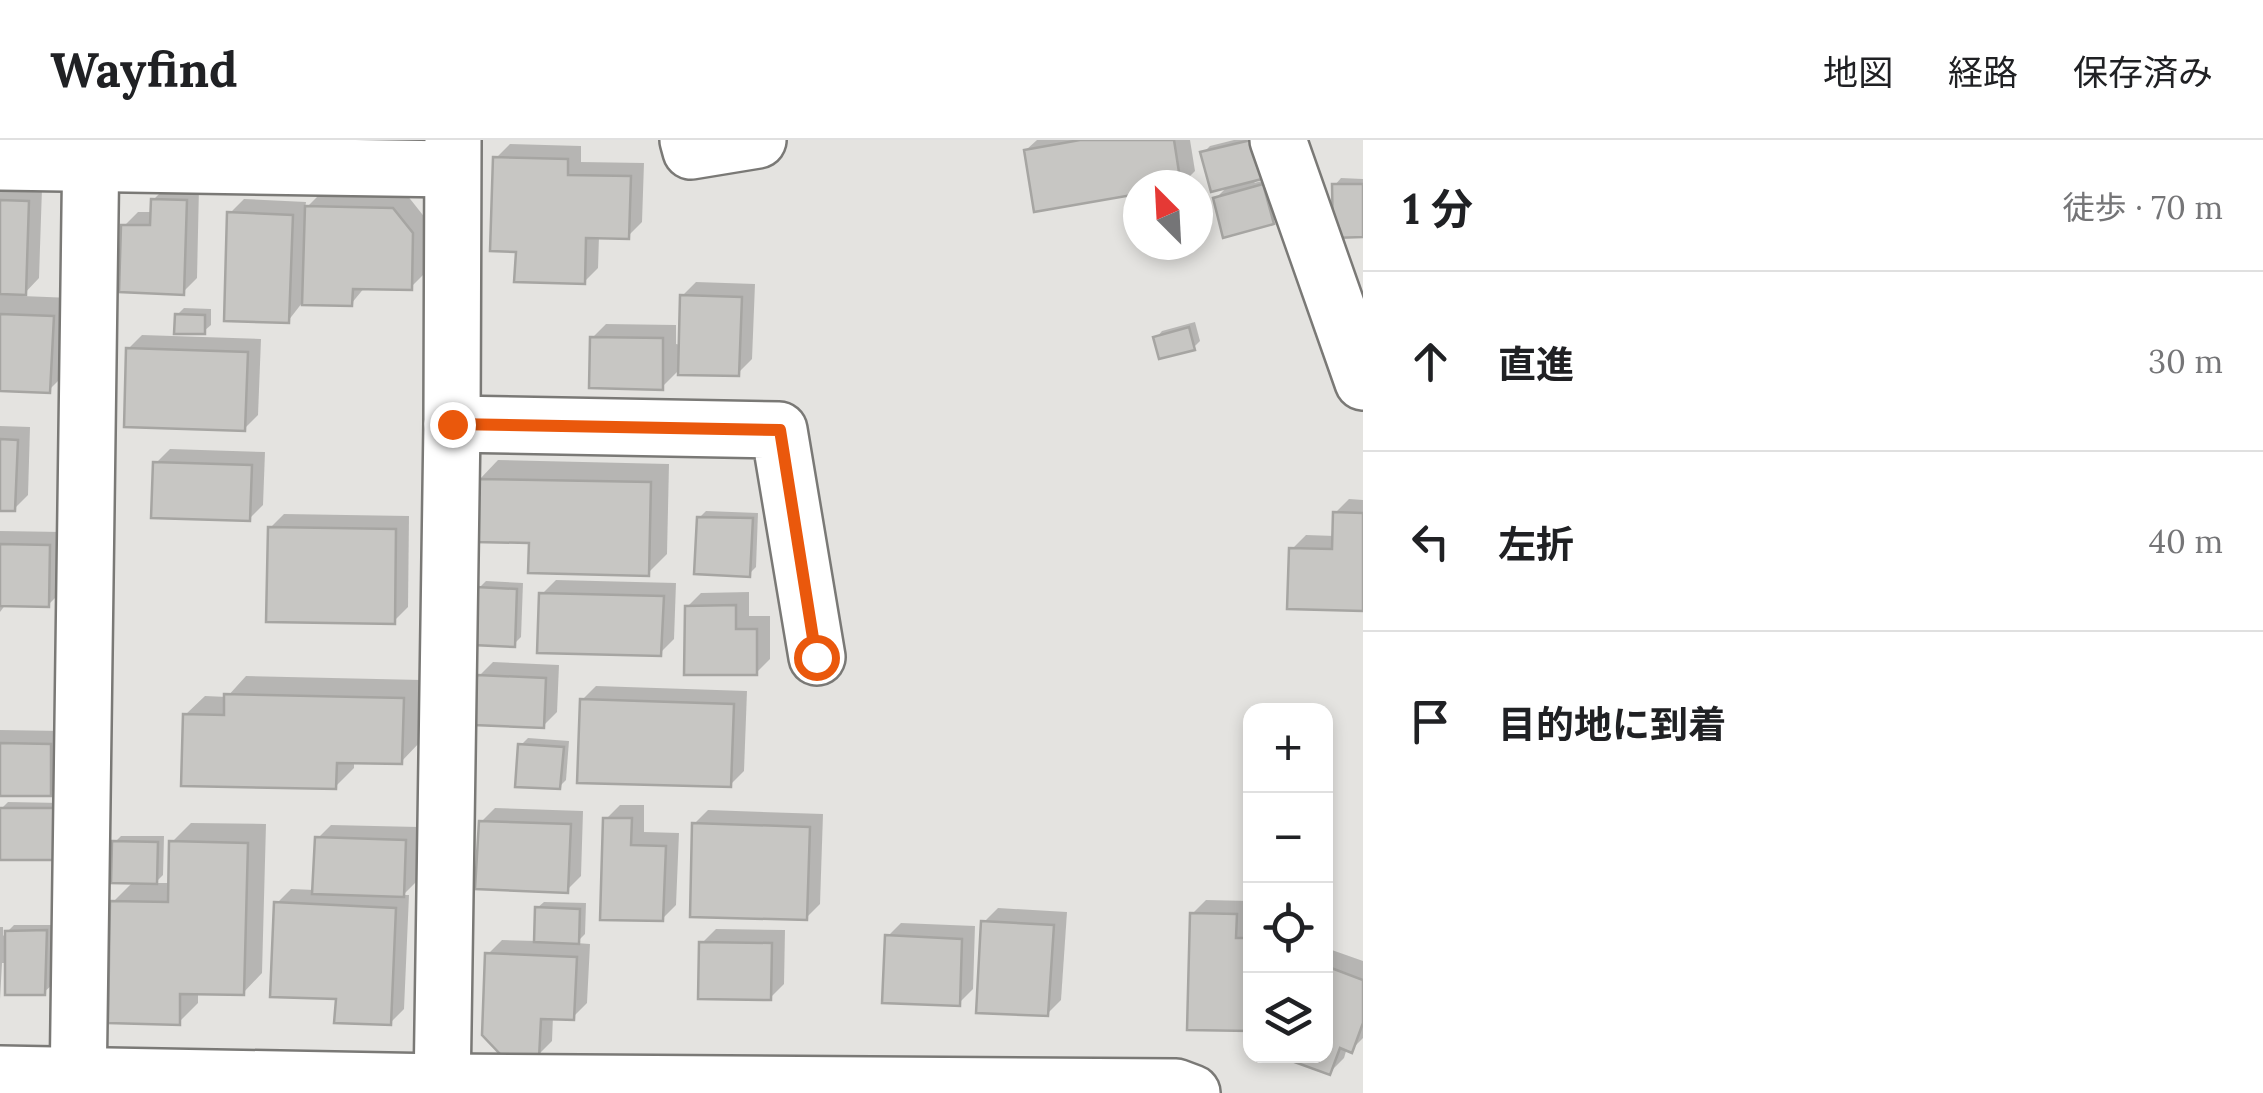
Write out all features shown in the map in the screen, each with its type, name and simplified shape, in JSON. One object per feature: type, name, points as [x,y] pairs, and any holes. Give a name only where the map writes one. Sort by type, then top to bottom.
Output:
[{"type":"street","points":[[688,140],[691,151],[758,140]]},
{"type":"street","points":[[1278,140],[1363,382]]},
{"type":"street","points":[[78,1084],[91,153]]},
{"type":"street","points":[[0,162],[91,153],[452,154],[442,1088]]},
{"type":"street","points":[[452,424],[780,430],[816,657]]},
{"type":"street","points":[[0,1074],[78,1084],[442,1088],[1176,1087],[1192,1093]]},
{"type":"building","points":[[1080,140],[1174,140],[1179,170],[1123,170],[1123,197],[1034,212],[1024,150]]},
{"type":"building","points":[[1251,140],[1262,179],[1213,191],[1213,170],[1205,170],[1200,152]]},
{"type":"building","points":[[493,157],[568,159],[568,175],[631,176],[629,239],[586,238],[585,284],[514,282],[516,252],[490,251]]},
{"type":"building","points":[[1263,184],[1274,224],[1223,238],[1213,198]]},
{"type":"building","points":[[1332,184],[1363,184],[1363,237],[1333,238]]},
{"type":"building","points":[[151,199],[187,200],[184,295],[119,292],[121,225],[150,225]]},
{"type":"building","points":[[0,200],[29,201],[26,295],[0,294]]},
{"type":"building","points":[[305,206],[393,208],[413,233],[412,290],[353,289],[352,306],[302,305]]},
{"type":"building","points":[[227,212],[293,215],[289,323],[224,321]]},
{"type":"building","points":[[680,295],[742,297],[739,376],[678,375]]},
{"type":"building","points":[[0,314],[54,316],[50,393],[0,391]]},
{"type":"building","points":[[175,314],[205,315],[205,334],[174,334]]},
{"type":"building","points":[[1189,327],[1195,350],[1159,359],[1153,337]]},
{"type":"building","points":[[590,337],[663,338],[663,390],[589,388]]},
{"type":"building","points":[[126,348],[248,352],[245,431],[124,427]]},
{"type":"building","points":[[0,439],[18,440],[15,511],[0,511]]},
{"type":"building","points":[[153,462],[252,465],[250,521],[151,518]]},
{"type":"building","points":[[476,479],[651,482],[649,576],[528,573],[529,543],[475,542]]},
{"type":"building","points":[[1333,512],[1363,513],[1363,611],[1287,609],[1289,548],[1332,549]]},
{"type":"building","points":[[697,517],[753,518],[750,577],[694,574]]},
{"type":"building","points":[[268,527],[396,529],[395,624],[266,622]]},
{"type":"building","points":[[0,544],[50,545],[49,607],[0,606]]},
{"type":"building","points":[[476,587],[517,589],[515,647],[473,645]]},
{"type":"building","points":[[539,593],[664,596],[661,656],[537,653]]},
{"type":"building","points":[[736,605],[736,629],[757,629],[757,675],[684,675],[685,606]]},
{"type":"building","points":[[477,675],[546,678],[544,728],[474,725]]},
{"type":"building","points":[[224,694],[404,698],[402,764],[337,763],[336,789],[181,786],[183,714],[224,715]]},
{"type":"building","points":[[580,699],[734,704],[731,787],[577,783]]},
{"type":"building","points":[[0,743],[51,744],[51,796],[0,796]]},
{"type":"building","points":[[518,744],[564,747],[560,789],[515,787]]},
{"type":"building","points":[[0,808],[56,808],[55,860],[0,860]]},
{"type":"building","points":[[603,818],[632,818],[631,845],[666,846],[663,921],[600,920]]},
{"type":"building","points":[[479,821],[571,824],[568,893],[475,889]]},
{"type":"building","points":[[692,823],[810,827],[807,920],[690,917]]},
{"type":"building","points":[[315,837],[406,840],[404,897],[312,894]]},
{"type":"building","points":[[112,841],[158,842],[157,884],[111,883]]},
{"type":"building","points":[[169,841],[248,843],[244,995],[180,994],[180,1025],[108,1023],[110,901],[168,902]]},
{"type":"building","points":[[274,902],[396,908],[391,1025],[334,1023],[336,999],[270,997]]},
{"type":"building","points":[[535,907],[580,909],[579,944],[534,942]]},
{"type":"building","points":[[1190,913],[1237,914],[1236,938],[1243,938],[1243,1031],[1187,1030]]},
{"type":"building","points":[[981,921],[1054,925],[1048,1016],[976,1013]]},
{"type":"building","points":[[47,930],[45,995],[5,995],[5,931]]},
{"type":"building","points":[[885,935],[962,939],[960,1006],[882,1003]]},
{"type":"building","points":[[699,942],[772,943],[771,1000],[698,999]]},
{"type":"building","points":[[485,953],[577,957],[574,1020],[541,1019],[539,1058],[502,1056],[482,1035]]},
{"type":"building","points":[[1333,969],[1363,980],[1363,1023],[1352,1053],[1340,1048],[1330,1075],[1297,1063],[1333,1063]]},
{"type":"route","points":[[452,424],[780,430],[816,657]]}]
